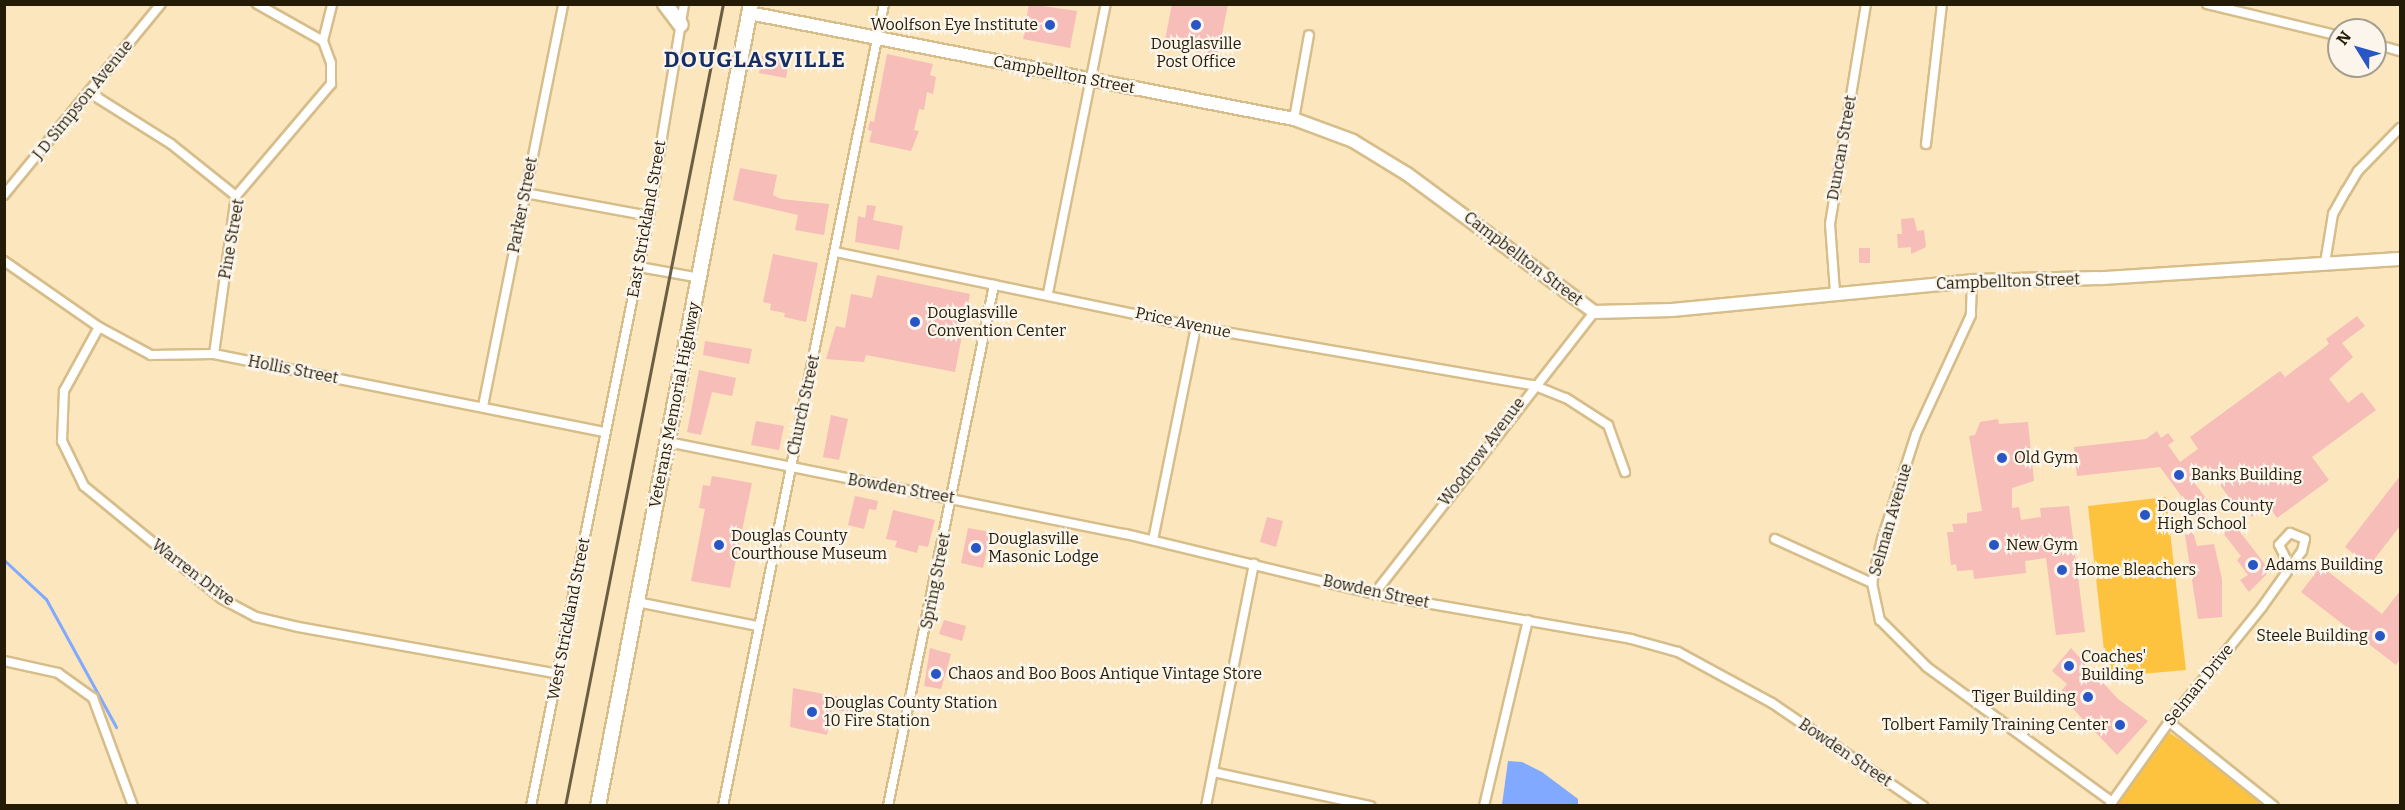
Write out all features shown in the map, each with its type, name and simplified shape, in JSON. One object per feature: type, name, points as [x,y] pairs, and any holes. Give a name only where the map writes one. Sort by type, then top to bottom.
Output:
[{"type":"main road","points":[[665,4],[681,25]]},
{"type":"main road","name":"Campbellton Street","points":[[750,9],[878,38],[1294,119],[1353,141],[1407,174],[1594,312],[1671,310],[1835,292],[1972,281],[2104,278],[2400,259]]},
{"type":"main road","name":"Veterans Memorial Highway","points":[[598,806],[750,9]]},
{"type":"street","name":"J D Simpson Avenue","points":[[4,195],[161,4]]},
{"type":"street","points":[[257,4],[323,41],[332,4]]},
{"type":"street","name":"Parker Street","points":[[483,406],[563,4]]},
{"type":"street","name":"East Strickland Street","points":[[605,432],[650,216],[684,4]]},
{"type":"street","name":"Church Street","points":[[723,806],[757,626],[791,469],[884,4]]},
{"type":"street","points":[[1048,293],[1106,4]]},
{"type":"street","name":"Duncan Street","points":[[1835,292],[1830,224],[1866,4]]},
{"type":"street","points":[[1926,144],[1942,4]]},
{"type":"street","points":[[2207,4],[2327,33]]},
{"type":"street","points":[[1294,119],[1309,35]]},
{"type":"street","name":"Pine Street","points":[[214,354],[237,196],[331,84],[331,63],[323,41]]},
{"type":"street","points":[[90,93],[171,144],[237,196]]},
{"type":"street","points":[[2325,263],[2333,214],[2358,171],[2400,128]]},
{"type":"street","points":[[525,193],[650,216]]},
{"type":"street","name":"Price Avenue","points":[[835,252],[994,285],[1048,293],[1196,327],[1533,385],[1566,398],[1608,425],[1625,472]]},
{"type":"street","name":"Hollis Street","points":[[4,261],[99,327],[151,355],[214,354],[605,432]]},
{"type":"street","points":[[639,267],[700,278]]},
{"type":"street","name":"Selman Avenue","points":[[1972,281],[1971,315],[1916,434],[1872,583],[1880,620],[1898,641],[2111,804]]},
{"type":"street","name":"Spring Street","points":[[888,806],[953,498],[994,285]]},
{"type":"street","name":"Woodrow Avenue","points":[[1374,594],[1533,385],[1594,312]]},
{"type":"street","name":"Warren Drive","points":[[99,327],[64,391],[62,441],[84,486],[222,599],[256,617],[298,627],[559,674]]},
{"type":"street","points":[[1153,540],[1196,327]]},
{"type":"street","name":"West Strickland Street","points":[[531,806],[559,674],[605,432]]},
{"type":"street","name":"Bowden Street","points":[[668,442],[791,469],[953,498],[1153,540],[1374,594],[1631,639],[1688,657],[1772,703],[1923,806]]},
{"type":"street","points":[[1775,539],[1872,583]]},
{"type":"street","points":[[1206,806],[1254,564]]},
{"type":"street","name":"Selman Drive","points":[[2111,804],[2169,722],[2290,567]]},
{"type":"street","points":[[637,602],[757,626]]},
{"type":"street","points":[[1485,806],[1528,620]]},
{"type":"street","points":[[4,661],[58,674],[93,698],[133,806]]},
{"type":"street","points":[[2169,722],[2274,806]]},
{"type":"street","points":[[1213,771],[1370,806]]},
{"type":"shaded area","points":[[2166,497],[2186,670],[2107,677],[2088,506]]},
{"type":"shaded area","points":[[2167,731],[2250,787],[2272,806],[2102,806]]},
{"type":"water","points":[[1508,761],[1522,762],[1542,772],[1578,799],[1578,805],[1502,805]]},
{"type":"building","name":"Woolfson Eye Institute","points":[[1029,4],[1077,11],[1070,48],[1023,39]]},
{"type":"building","name":"Douglasville Post Office","points":[[1172,4],[1228,4],[1218,55],[1164,45]]},
{"type":"building","points":[[887,54],[933,64],[930,75],[936,77],[933,94],[927,92],[924,110],[919,109],[914,130],[919,131],[911,151],[869,142],[872,131],[868,130],[870,121],[874,122]]},
{"type":"building","points":[[762,56],[789,61],[786,78],[759,73]]},
{"type":"building","points":[[740,168],[777,175],[773,195],[781,199],[829,204],[824,235],[795,230],[798,215],[733,200]]},
{"type":"building","points":[[867,205],[876,206],[873,220],[903,226],[899,250],[855,242],[858,216],[865,218]]},
{"type":"building","points":[[1914,218],[1917,231],[1924,230],[1926,247],[1911,254],[1911,247],[1898,248],[1897,234],[1902,234],[1901,219]]},
{"type":"building","points":[[1859,248],[1870,248],[1870,263],[1859,263]]},
{"type":"building","points":[[773,254],[818,263],[806,322],[784,317],[785,313],[770,310],[771,304],[763,302]]},
{"type":"building","name":"Douglasville Convention Center","points":[[877,275],[970,294],[955,372],[866,355],[864,362],[826,359],[836,326],[845,328],[851,294],[872,298]]},
{"type":"building","points":[[2357,316],[2365,326],[2342,343],[2353,357],[2329,379],[2348,403],[2362,392],[2376,410],[2312,457],[2329,480],[2277,518],[2268,505],[2252,517],[2240,500],[2234,504],[2205,465],[2190,477],[2208,501],[2209,510],[2198,519],[2160,467],[2077,476],[2074,447],[2146,439],[2157,431],[2161,438],[2168,433],[2174,441],[2168,445],[2180,462],[2198,449],[2190,437],[2280,371],[2285,377],[2329,344],[2326,339]]},
{"type":"building","points":[[705,341],[752,349],[749,364],[703,355]]},
{"type":"building","points":[[699,370],[736,378],[732,396],[712,392],[701,435],[687,432]]},
{"type":"building","points":[[831,415],[848,419],[839,460],[823,457]]},
{"type":"building","points":[[1998,419],[1999,424],[2028,422],[2034,481],[2012,488],[2012,508],[2019,507],[2021,520],[2041,517],[2040,508],[2069,506],[2085,632],[2056,635],[2046,558],[2025,561],[2026,573],[1974,579],[1973,570],[1957,571],[1956,564],[1951,565],[1947,532],[1954,532],[1952,524],[1967,523],[1967,513],[1982,511],[1969,436],[1975,435],[1980,422]]},
{"type":"building","points":[[756,421],[784,426],[779,450],[751,445]]},
{"type":"building","name":"Douglas County Courthouse Museum","points":[[712,476],[752,483],[730,588],[691,581],[705,509],[699,508],[703,485],[710,486]]},
{"type":"building","points":[[2400,476],[2400,526],[2369,566],[2345,547]]},
{"type":"building","points":[[855,496],[878,501],[876,510],[869,509],[864,529],[848,525]]},
{"type":"building","points":[[893,510],[935,520],[928,547],[919,545],[917,553],[895,547],[897,541],[886,539]]},
{"type":"building","points":[[1267,517],[1283,521],[1276,547],[1260,542]]},
{"type":"building","name":"Adams Building","points":[[2234,524],[2270,571],[2249,592],[2240,580],[2248,575],[2237,560],[2241,556],[2223,533]]},
{"type":"building","name":"Douglasville Masonic Lodge","points":[[968,528],[991,532],[983,568],[961,563]]},
{"type":"building","points":[[2193,532],[2197,546],[2214,544],[2222,579],[2222,617],[2198,619],[2185,535]]},
{"type":"building","name":"Steele Building","points":[[2321,566],[2382,614],[2400,591],[2400,659],[2396,665],[2301,592]]},
{"type":"building","points":[[944,620],[966,626],[962,641],[939,634]]},
{"type":"building","name":"Chaos and Boo Boos Antique Vintage Store","points":[[930,648],[951,654],[941,689],[924,686]]},
{"type":"building","points":[[2071,648],[2118,699],[2148,721],[2117,755],[2059,694],[2067,684],[2052,671]]},
{"type":"building","name":"Douglas County Station 10 Fire Station","points":[[793,688],[859,701],[858,714],[832,709],[827,735],[790,727]]},
{"type":"waterway","points":[[4,560],[46,599],[116,727]]},
{"type":"railway","points":[[565,806],[723,4]]},
{"type":"place","name":"Woolfson Eye Institute","points":[[1050,25]]},
{"type":"place","name":"Douglasville Post Office","points":[[1196,25]]},
{"type":"place","name":"Douglasville Convention Center","points":[[915,322]]},
{"type":"place","name":"Old Gym","points":[[2002,458]]},
{"type":"place","name":"Banks Building","points":[[2179,475]]},
{"type":"place","name":"Douglas County High School","points":[[2145,515]]},
{"type":"place","name":"Douglas County Courthouse Museum","points":[[719,545]]},
{"type":"place","name":"New Gym","points":[[1994,545]]},
{"type":"place","name":"Douglasville Masonic Lodge","points":[[976,548]]},
{"type":"place","name":"Adams Building","points":[[2253,565]]},
{"type":"place","name":"Home Bleachers","points":[[2062,570]]},
{"type":"place","name":"Steele Building","points":[[2380,636]]},
{"type":"place","name":"Coaches' Building","points":[[2069,666]]},
{"type":"place","name":"Chaos and Boo Boos Antique Vintage Store","points":[[936,674]]},
{"type":"place","name":"Tiger Building","points":[[2088,697]]},
{"type":"place","name":"Douglas County Station 10 Fire Station","points":[[812,712]]},
{"type":"place","name":"Tolbert Family Training Center","points":[[2120,725]]},
{"type":"district","name":"DOUGLASVILLE","points":[[755,60]]}]
